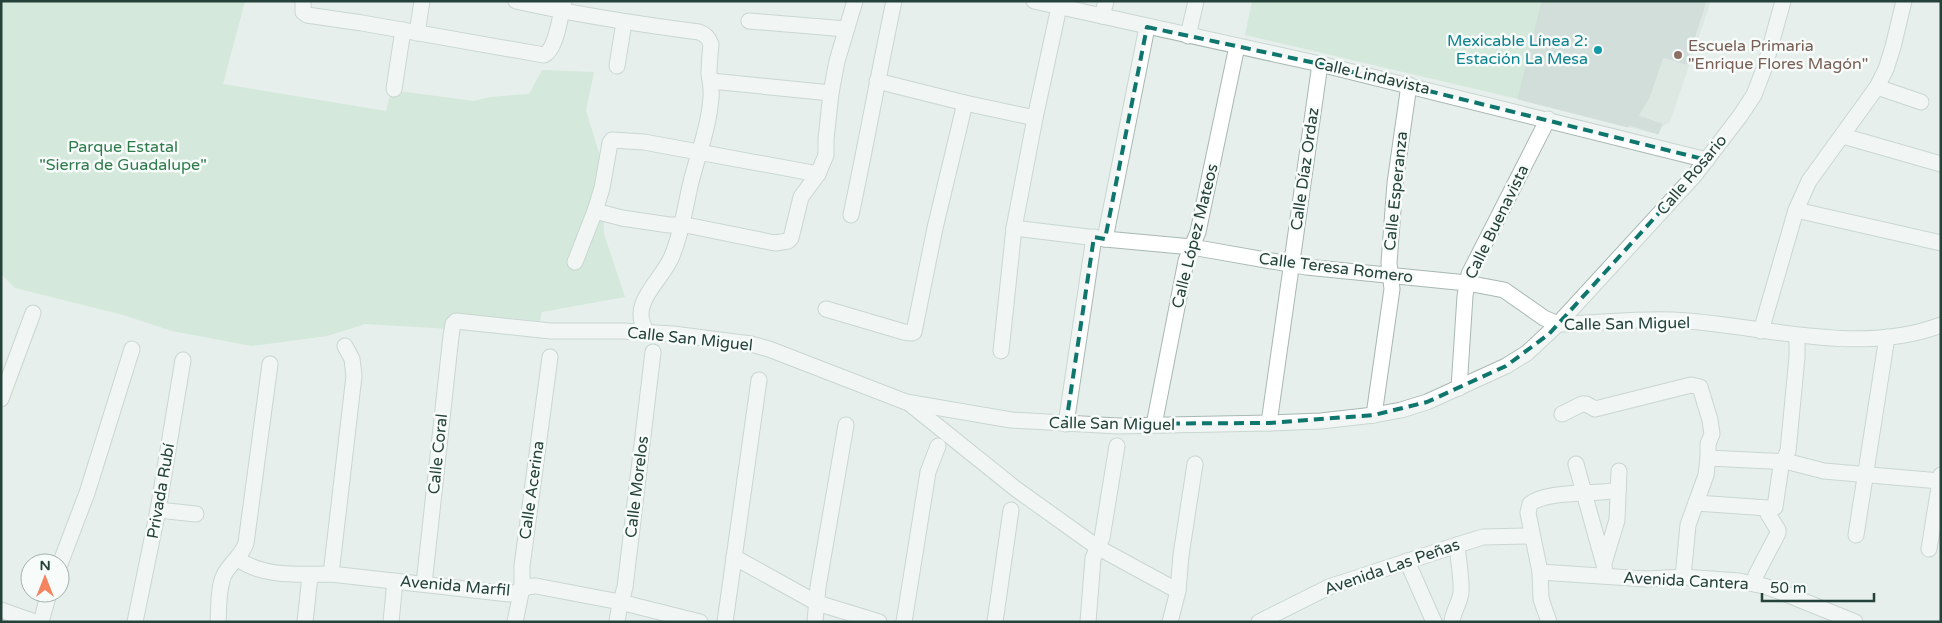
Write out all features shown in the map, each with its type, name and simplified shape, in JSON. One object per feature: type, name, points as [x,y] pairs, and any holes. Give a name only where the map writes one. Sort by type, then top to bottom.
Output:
[{"type":"street","points":[[394,89],[410,32],[422,1]]},
{"type":"street","points":[[516,1],[562,6],[624,22],[699,32],[708,36],[711,44],[711,99],[677,244],[663,274],[646,294],[641,306],[639,316],[642,326],[647,332]]},
{"type":"street","points":[[595,211],[622,218],[681,225],[775,243],[784,243],[791,238],[801,197],[818,174],[826,155],[831,94],[842,43],[855,1]]},
{"type":"street","points":[[851,214],[894,1]]},
{"type":"street","name":"Calle Lindavista","points":[[1034,1],[1320,64],[1548,119],[1707,160]]},
{"type":"street","points":[[1102,16],[1106,1]]},
{"type":"street","points":[[1188,36],[1196,1]]},
{"type":"street","name":"Calle Rosario","points":[[1558,324],[1707,160],[1740,116],[1754,95],[1765,66],[1783,1]]},
{"type":"street","points":[[1761,331],[1796,210],[1809,181],[1877,87],[1893,47],[1904,1]]},
{"type":"street","points":[[303,6],[307,16],[410,32],[536,55],[549,53],[553,46],[562,6]]},
{"type":"street","points":[[1001,351],[1014,228],[1058,7]]},
{"type":"street","points":[[617,66],[624,22]]},
{"type":"street","points":[[749,22],[846,29]]},
{"type":"street","points":[[1066,424],[1099,238],[1147,27]]},
{"type":"street","name":"Calle López Mateos","points":[[1154,425],[1186,261],[1198,232],[1237,46]]},
{"type":"street","name":"Calle Díaz Ordaz","points":[[1269,423],[1320,64]]},
{"type":"street","points":[[711,81],[831,94]]},
{"type":"street","points":[[877,81],[1035,118]]},
{"type":"street","name":"Calle Esperanza","points":[[1374,415],[1392,290],[1389,263],[1395,183],[1408,85]]},
{"type":"street","points":[[1877,87],[1921,102]]},
{"type":"street","points":[[826,309],[912,333],[915,329],[935,228],[965,103]]},
{"type":"street","name":"Calle Buenavista","points":[[1459,388],[1467,283],[1548,119]]},
{"type":"street","points":[[1843,136],[1941,164]]},
{"type":"street","points":[[575,262],[602,188],[610,142],[612,140],[644,142],[818,174]]},
{"type":"street","points":[[1796,210],[1941,243]]},
{"type":"street","name":"Calle Teresa Romero","points":[[1014,228],[1192,247],[1291,265],[1467,283],[1504,290],[1544,318],[1558,324]]},
{"type":"street","points":[[1,399],[33,313]]},
{"type":"street","name":"Calle San Miguel","points":[[453,324],[460,320],[551,331],[647,332],[752,344],[906,402],[992,418],[1066,424],[1154,425],[1321,420],[1374,415],[1401,410],[1427,402],[1506,366],[1527,353],[1558,324],[1671,320],[1819,338],[1887,337],[1905,335],[1941,325]]},
{"type":"street","name":"Calle Coral","points":[[424,584],[453,324]]},
{"type":"street","points":[[1696,503],[1775,507],[1781,466],[1788,451],[1797,357],[1797,336]]},
{"type":"street","points":[[1856,535],[1887,337]]},
{"type":"street","points":[[331,574],[354,376],[352,358],[346,346]]},
{"type":"street","points":[[64,553],[87,492],[132,348]]},
{"type":"street","name":"Calle Morelos","points":[[617,622],[620,602],[625,587],[652,352]]},
{"type":"street","name":"Calle Acerina","points":[[515,622],[522,588],[522,566],[550,357]]},
{"type":"street","name":"Privada Rubí","points":[[135,622],[158,510],[183,360]]},
{"type":"street","points":[[218,622],[222,584],[225,575],[238,559],[246,543],[270,364]]},
{"type":"street","points":[[725,622],[758,380]]},
{"type":"street","points":[[1562,414],[1582,404],[1595,409],[1692,385],[1700,387],[1710,420],[1712,434],[1708,444],[1706,475],[1688,525],[1683,578]]},
{"type":"street","points":[[906,402],[1016,488],[1097,547],[1178,591]]},
{"type":"street","points":[[815,622],[846,424]]},
{"type":"street","points":[[904,622],[928,472],[938,446]]},
{"type":"street","points":[[1088,622],[1093,558],[1102,538],[1117,446]]},
{"type":"street","points":[[1708,458],[1784,462],[1814,469],[1866,475],[1940,478],[1929,549]]},
{"type":"street","points":[[1170,622],[1178,591],[1181,555],[1194,464]]},
{"type":"street","points":[[1576,464],[1604,570]]},
{"type":"street","points":[[1604,570],[1617,520],[1619,471]]},
{"type":"street","points":[[1549,622],[1541,599],[1540,572],[1528,513],[1530,504],[1538,500],[1561,495],[1604,493],[1618,490]]},
{"type":"street","points":[[1755,584],[1756,575],[1777,539],[1778,530],[1768,514],[1768,508]]},
{"type":"street","points":[[158,510],[196,514]]},
{"type":"street","points":[[995,622],[1011,510]]},
{"type":"street","name":"Avenida Las Peñas","points":[[1259,622],[1329,587],[1457,545],[1483,537],[1532,536]]},
{"type":"street","points":[[1452,622],[1453,611],[1459,602],[1461,591],[1457,545]]},
{"type":"street","points":[[734,557],[817,603],[879,622]]},
{"type":"street","name":"Avenida Marfil","points":[[238,559],[248,566],[282,574],[310,576],[331,574],[509,594],[516,593],[528,586],[536,586],[620,602],[700,622]]},
{"type":"street","points":[[1407,561],[1434,622]]},
{"type":"street","name":"Avenida Cantera","points":[[1540,572],[1604,570],[1646,579],[1683,578],[1739,581],[1786,594],[1855,622]]},
{"type":"street","points":[[306,622],[310,576]]},
{"type":"street","points":[[391,622],[395,581]]},
{"type":"street","points":[[41,622],[46,603]]},
{"type":"street","points":[[1,610],[36,622]]},
{"type":"highlighted area","points":[[1147,27],[1320,64],[1707,160],[1549,334],[1506,366],[1427,402],[1374,415],[1269,423],[1066,424],[1094,237],[1105,239]]},
{"type":"shaded area","name":"Escuela Primaria \"Enrique Flores Magón\"","points":[[1681,1],[1711,1],[1670,122],[1652,133],[1628,127],[1649,98]]},
{"type":"green space","name":"Parque Estatal \"Sierra de Guadalupe\"","points":[[1,1],[245,1],[223,84],[386,111],[391,90],[474,101],[490,97],[529,94],[542,70],[594,72],[586,110],[602,163],[604,234],[625,297],[542,312],[540,321],[508,318],[450,329],[365,324],[327,336],[252,346],[172,331],[123,315],[15,288],[1,274]]},
{"type":"green space","points":[[1252,1],[1542,1],[1518,99],[1245,35]]},
{"type":"building","name":"Mexicable Línea 2: Estación La Mesa","points":[[1542,1],[1706,1],[1686,64],[1663,57],[1649,98],[1638,116],[1662,124],[1658,134],[1630,125],[1628,127],[1518,99]]},
{"type":"place","name":"Mexicable Línea 2: Estación La Mesa","points":[[1598,50]]},
{"type":"place","name":"Escuela Primaria \"Enrique Flores Magón\"","points":[[1678,55]]}]
